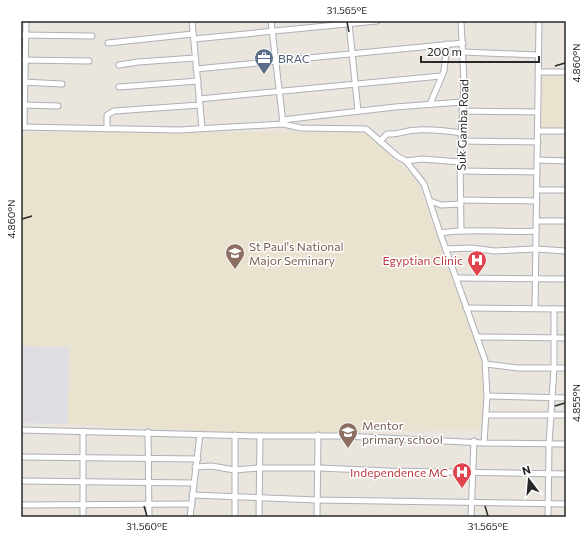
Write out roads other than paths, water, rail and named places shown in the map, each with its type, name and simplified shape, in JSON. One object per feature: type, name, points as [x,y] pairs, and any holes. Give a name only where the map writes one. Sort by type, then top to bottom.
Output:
[{"type":"street","points":[[26,21],[23,35],[23,127],[179,130],[282,122],[358,111],[462,102]]},
{"type":"street","points":[[192,21],[202,128]]},
{"type":"street","points":[[271,21],[282,122]]},
{"type":"street","points":[[108,43],[272,31],[377,21]]},
{"type":"street","name":"Suk Gamba Road","points":[[461,21],[464,83],[460,162],[461,230]]},
{"type":"street","points":[[535,308],[539,21]]},
{"type":"street","points":[[349,23],[358,111]]},
{"type":"street","points":[[23,35],[92,36]]},
{"type":"street","points":[[430,104],[444,71],[447,44]]},
{"type":"street","points":[[196,69],[447,44],[463,44]]},
{"type":"street","points":[[463,52],[538,55]]},
{"type":"street","points":[[119,65],[138,62],[195,58]]},
{"type":"street","points":[[23,60],[89,61]]},
{"type":"street","points":[[538,72],[566,72]]},
{"type":"street","points":[[107,129],[107,115],[114,110],[200,102],[279,90],[441,76]]},
{"type":"street","points":[[119,87],[198,81]]},
{"type":"street","points":[[23,82],[62,84]]},
{"type":"street","points":[[23,105],[58,106]]},
{"type":"street","points":[[462,111],[538,112]]},
{"type":"street","points":[[282,122],[301,128],[364,128],[397,156],[406,161],[422,180],[486,364],[487,415],[484,443]]},
{"type":"street","points":[[380,141],[386,134],[398,135],[403,132],[417,130],[462,133]]},
{"type":"street","points":[[538,131],[566,131]]},
{"type":"street","points":[[462,141],[538,142]]},
{"type":"street","points":[[406,161],[422,158],[460,162]]},
{"type":"street","points":[[538,160],[566,161]]},
{"type":"street","points":[[460,172],[537,172]]},
{"type":"street","points":[[537,190],[566,190]]},
{"type":"street","points":[[430,201],[441,205],[461,202],[537,201]]},
{"type":"street","points":[[536,221],[566,221]]},
{"type":"street","points":[[440,233],[461,230],[486,232],[536,231]]},
{"type":"street","points":[[446,249],[471,248],[495,251],[536,249],[566,251]]},
{"type":"street","points":[[457,278],[535,280],[566,279]]},
{"type":"street","points":[[466,308],[566,309]]},
{"type":"street","points":[[548,517],[549,444],[555,339],[554,309]]},
{"type":"street","points":[[477,337],[566,338]]},
{"type":"street","points":[[486,364],[518,368],[566,368]]},
{"type":"street","points":[[487,396],[566,398]]},
{"type":"street","points":[[487,415],[566,415]]},
{"type":"street","points":[[21,430],[83,430],[260,436],[318,435],[474,441],[484,443],[566,444]]},
{"type":"street","points":[[83,430],[83,517]]},
{"type":"street","points":[[148,432],[149,517]]},
{"type":"street","points":[[190,517],[200,434]]},
{"type":"street","points":[[235,435],[235,517]]},
{"type":"street","points":[[317,517],[319,468],[318,435]]},
{"type":"street","points":[[259,517],[258,468],[260,436]]},
{"type":"street","points":[[471,517],[474,441]]},
{"type":"street","points":[[21,457],[198,459]]},
{"type":"street","points":[[196,467],[212,466],[234,470],[258,468],[319,468],[566,474]]},
{"type":"street","points":[[21,481],[193,483]]},
{"type":"street","points":[[192,495],[317,500],[566,504]]},
{"type":"street","points":[[21,505],[192,504]]},
{"type":"place","name":"BRAC","points":[[264,75]]},
{"type":"place","name":"St Paul's National Major Seminary","points":[[235,270]]},
{"type":"place","name":"Egyptian Clinic","points":[[477,277]]},
{"type":"place","name":"Mentor primary school","points":[[348,449]]},
{"type":"place","name":"Independence MC","points":[[462,489]]}]
